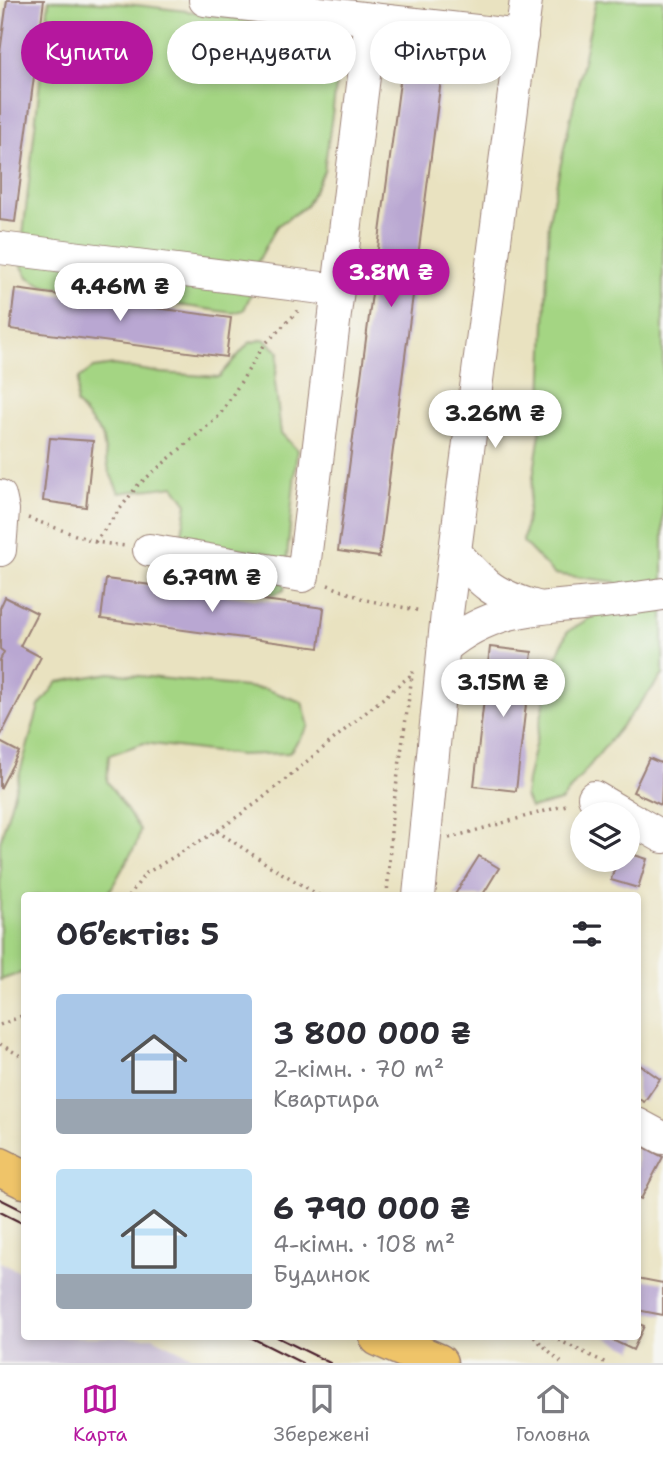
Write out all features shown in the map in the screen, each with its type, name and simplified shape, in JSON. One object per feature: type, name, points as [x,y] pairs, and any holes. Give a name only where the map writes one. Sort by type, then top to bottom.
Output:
[{"type":"main road","points":[[0,1167],[21,1178]]},
{"type":"main road","points":[[386,1340],[438,1363]]},
{"type":"street","points":[[205,0],[522,36]]},
{"type":"street","points":[[419,892],[455,552],[526,0]]},
{"type":"street","points":[[149,550],[303,576],[330,289],[371,19]]},
{"type":"street","points":[[0,248],[330,289]]},
{"type":"street","points":[[0,550],[2,503]]},
{"type":"street","points":[[455,552],[491,589],[506,598],[537,607]]},
{"type":"street","points":[[444,648],[460,634],[481,624],[537,607],[663,594]]},
{"type":"street","points":[[594,797],[603,802]]},
{"type":"street","points":[[640,824],[663,836]]},
{"type":"street","points":[[641,1126],[663,1138]]},
{"type":"path","points":[[2,503],[95,542],[138,485],[219,416],[265,344],[330,289]]},
{"type":"path","points":[[303,576],[366,600],[421,611],[423,599]]},
{"type":"path","points":[[387,892],[392,816],[414,661]]},
{"type":"path","points":[[132,892],[145,874],[218,831],[258,802],[412,673]]},
{"type":"path","points":[[424,845],[594,797]]},
{"type":"path","points":[[218,831],[313,892]]},
{"type":"path","points":[[0,1025],[21,1016]]},
{"type":"path","points":[[0,1044],[21,1056]]},
{"type":"path","points":[[537,1340],[562,1363]]},
{"type":"path","points":[[558,1340],[606,1363]]},
{"type":"shaded area","points":[[0,1262],[21,1272],[21,1340],[159,1340],[206,1363],[0,1363]]},
{"type":"green space","points":[[49,0],[73,0],[264,21],[167,21],[167,84],[336,84],[324,171],[306,206],[277,226],[256,265],[254,287],[244,310],[233,313],[42,285],[28,277],[20,263],[40,84],[153,84],[153,21],[47,21]]},
{"type":"green space","points":[[596,0],[663,0],[663,675],[561,801],[530,808],[525,796],[527,781],[552,668],[567,632],[622,598],[616,582],[554,574],[523,542],[541,427],[549,219]]},
{"type":"green space","points":[[264,339],[279,352],[275,382],[281,433],[297,450],[284,590],[275,594],[179,585],[154,575],[154,560],[159,548],[182,533],[187,504],[174,486],[119,493],[109,471],[102,435],[76,403],[79,378],[93,368],[114,365],[161,373],[219,377],[249,343]]},
{"type":"green space","points":[[110,673],[265,689],[302,702],[309,726],[289,753],[240,755],[144,743],[109,755],[107,781],[140,830],[137,843],[109,892],[21,892],[21,973],[0,980],[0,842],[39,706],[58,682]]},
{"type":"building","points":[[7,0],[44,0],[41,21],[21,21],[21,84],[33,84],[15,222],[0,220],[0,53]]},
{"type":"building","points":[[400,84],[440,84],[379,557],[338,551]]},
{"type":"building","points":[[15,289],[231,318],[226,357],[10,329]]},
{"type":"building","points":[[50,438],[93,441],[86,507],[43,501]]},
{"type":"building","points":[[106,579],[324,608],[319,648],[101,619]]},
{"type":"building","points":[[5,597],[37,613],[20,646],[41,657],[0,737],[0,660],[4,652],[0,649],[0,608]]},
{"type":"building","points":[[490,647],[532,652],[516,791],[474,786]]},
{"type":"building","points":[[0,742],[19,752],[0,789]]},
{"type":"building","points":[[649,758],[663,764],[661,805],[633,792]]},
{"type":"building","points":[[479,856],[499,868],[484,892],[456,892]]},
{"type":"building","points":[[640,857],[647,859],[638,888],[611,880],[613,872],[640,872]]},
{"type":"building","points":[[641,1066],[660,1079],[644,1102],[641,1100]]},
{"type":"building","points":[[641,1145],[663,1157],[641,1199]]},
{"type":"building","points":[[641,1279],[663,1283],[663,1315],[641,1311]]},
{"type":"building","points":[[612,1340],[638,1340],[633,1350]]},
{"type":"tram line","points":[[0,1199],[21,1210]]},
{"type":"tram line","points":[[0,1212],[21,1222]]},
{"type":"tram line","points":[[256,1340],[302,1363]]},
{"type":"tram line","points":[[283,1340],[330,1363]]}]
